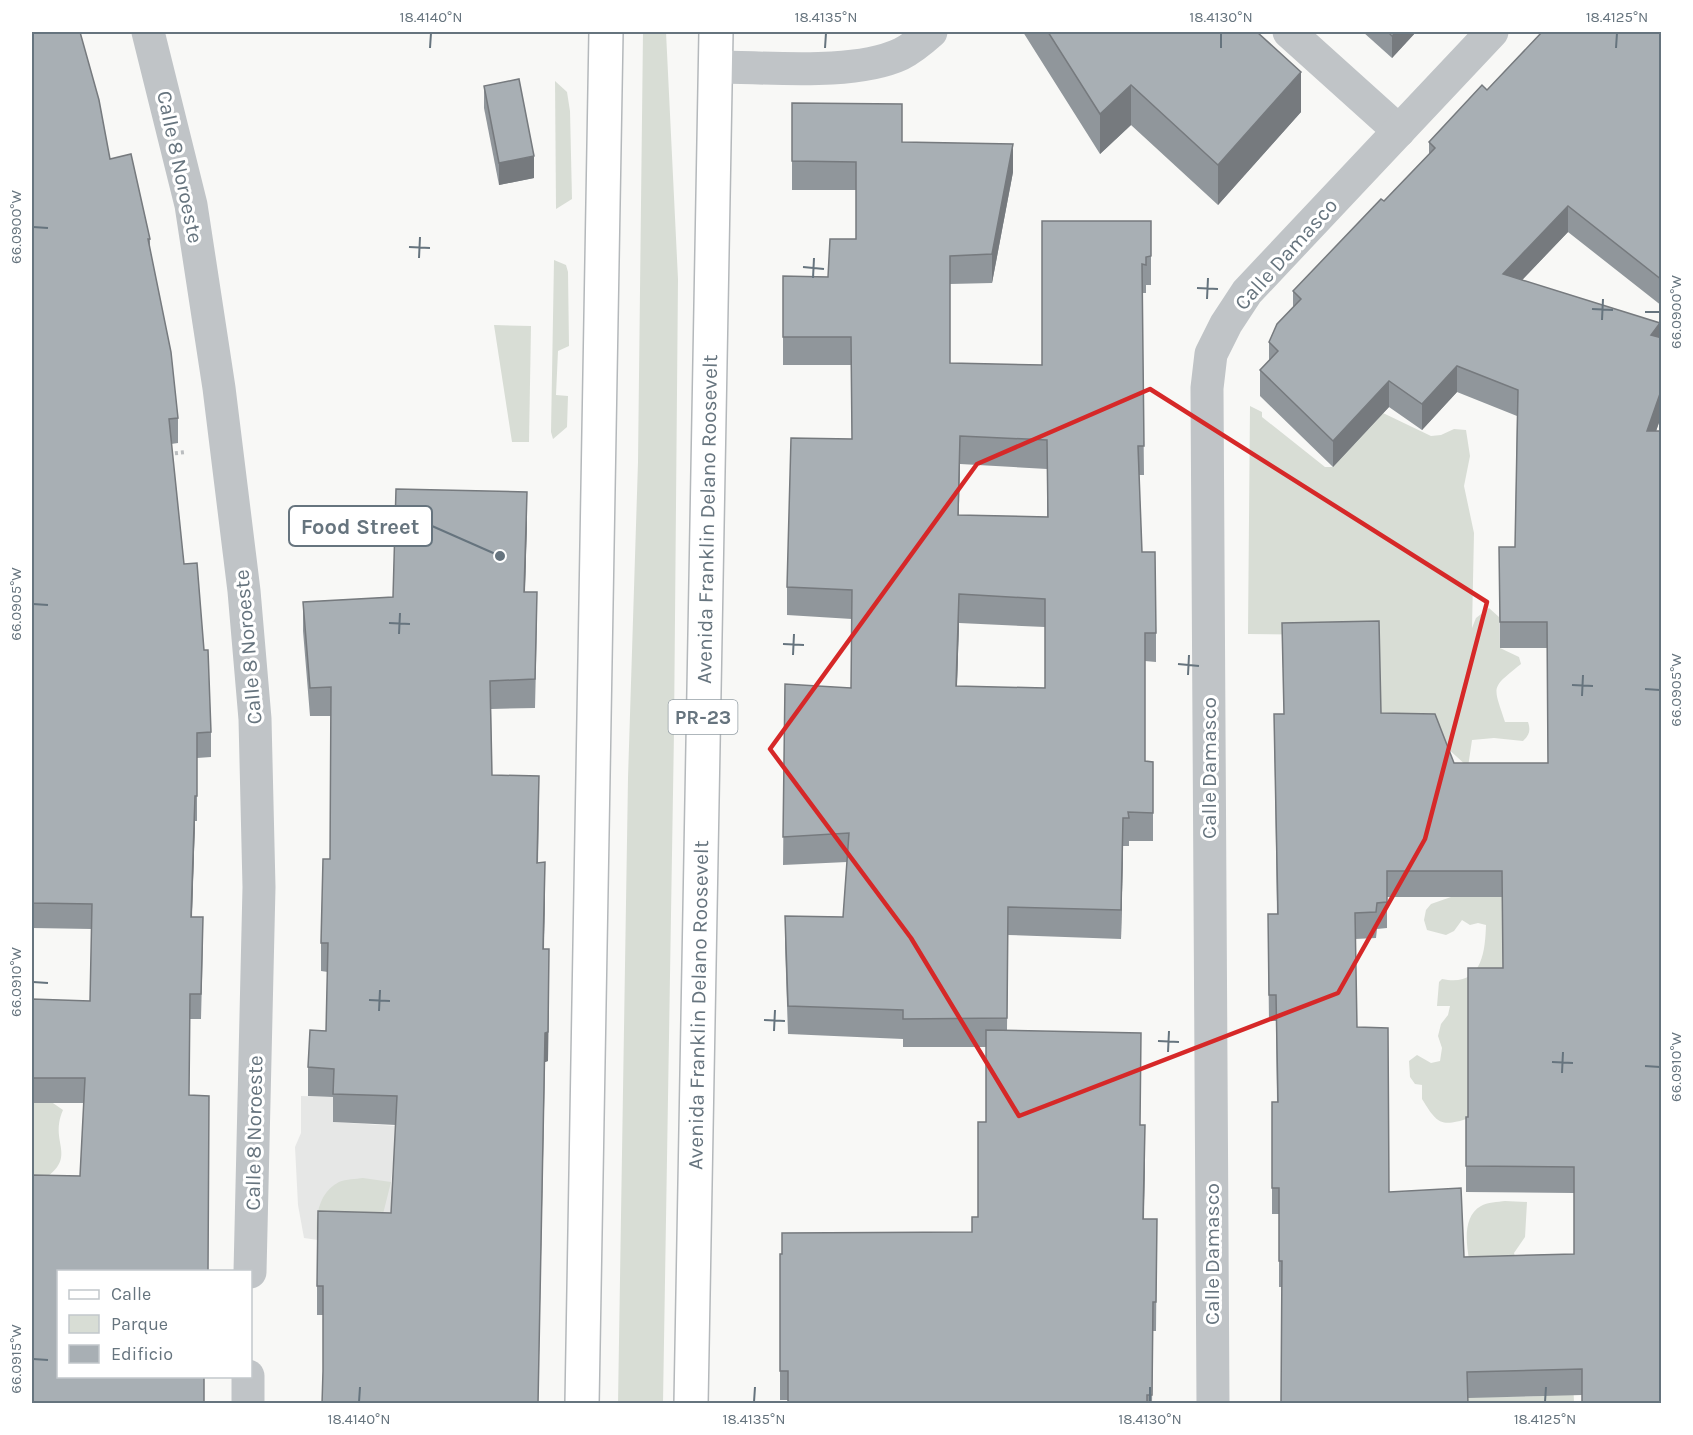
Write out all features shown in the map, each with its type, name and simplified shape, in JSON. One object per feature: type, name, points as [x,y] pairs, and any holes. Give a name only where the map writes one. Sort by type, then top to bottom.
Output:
[{"type":"main road","points":[[582,1404],[606,32]]},
{"type":"main road","name":"Avenida Franklin Delano Roosevelt","points":[[691,1404],[716,32]]},
{"type":"street","name":"Calle 8 Noroeste","points":[[148,32],[191,205],[244,591],[255,719],[259,886],[250,1270]]},
{"type":"street","points":[[716,67],[843,68],[872,63],[900,54],[919,43],[931,32]]},
{"type":"street","points":[[1288,32],[1399,131]]},
{"type":"street","name":"Calle Damasco","points":[[1214,1404],[1207,388],[1211,354],[1226,324],[1247,292],[1491,32]]},
{"type":"street","points":[[248,1378],[248,1404]]},
{"type":"path","points":[[167,454],[226,447]]},
{"type":"highlighted area","points":[[1150,389],[1487,602],[1425,839],[1338,993],[1019,1116],[911,938],[770,749],[977,464]]},
{"type":"shaded area","points":[[301,1096],[334,1097],[333,1122],[397,1126],[391,1182],[401,1233],[318,1240],[304,1238],[298,1205],[295,1147],[301,1133]]},
{"type":"green space","points":[[643,32],[666,32],[678,279],[674,732],[663,1403],[618,1404],[628,778],[638,462]]},
{"type":"green space","points":[[555,81],[567,92],[570,111],[572,199],[556,209]]},
{"type":"green space","points":[[554,260],[566,265],[568,272],[569,346],[558,351],[556,395],[568,396],[567,427],[553,439],[551,432]]},
{"type":"green space","points":[[494,325],[531,326],[529,442],[512,442]]},
{"type":"green space","points":[[1250,406],[1262,412],[1262,417],[1325,467],[1333,467],[1383,413],[1431,436],[1441,435],[1454,429],[1466,430],[1470,456],[1464,486],[1474,533],[1472,628],[1476,618],[1489,608],[1499,617],[1500,648],[1519,657],[1521,664],[1499,684],[1497,694],[1505,722],[1528,722],[1529,733],[1523,741],[1494,738],[1472,740],[1468,767],[1445,746],[1381,733],[1339,635],[1248,634]]},
{"type":"green space","points":[[1501,831],[1509,967],[1468,994],[1468,1083],[1484,1092],[1470,1118],[1446,1123],[1441,1122],[1432,1114],[1422,1099],[1422,1085],[1415,1084],[1410,1077],[1409,1061],[1417,1055],[1431,1063],[1440,1061],[1442,1048],[1438,1036],[1450,1006],[1437,1006],[1439,982],[1442,979],[1465,978],[1473,973],[1482,957],[1486,925],[1478,923],[1470,925],[1462,920],[1454,931],[1446,935],[1427,930],[1424,920],[1426,910],[1431,904],[1451,897]]},
{"type":"green space","points":[[32,1100],[50,1101],[63,1110],[59,1122],[61,1159],[48,1176],[32,1186]]},
{"type":"green space","points":[[363,1178],[391,1182],[378,1234],[320,1260],[316,1228],[319,1206],[330,1189],[339,1182]]},
{"type":"green space","points":[[1505,1201],[1527,1202],[1525,1237],[1514,1253],[1517,1263],[1469,1259],[1467,1230],[1471,1216],[1483,1205]]},
{"type":"green space","points":[[1573,1375],[1574,1403],[1466,1403],[1466,1379],[1496,1397],[1541,1396]]},
{"type":"building","points":[[32,32],[80,32],[99,100],[110,159],[131,154],[150,239],[148,239],[171,352],[178,418],[169,419],[184,564],[197,563],[204,650],[208,650],[211,732],[197,733],[197,796],[195,796],[191,917],[203,917],[201,994],[190,994],[189,1095],[209,1096],[208,1270],[57,1270],[57,1378],[204,1378],[204,1404],[32,1404],[32,1175],[80,1176],[85,1078],[32,1078],[32,999],[90,1001],[92,904],[32,903]]},
{"type":"building","points":[[1048,32],[1257,32],[1301,72],[1218,165],[1131,85],[1100,114]]},
{"type":"building","points":[[1542,32],[1662,32],[1662,280],[1568,206],[1503,274],[1660,323],[1651,335],[1662,338],[1662,388],[1647,431],[1662,431],[1662,1404],[1582,1404],[1582,1369],[1467,1372],[1468,1404],[1281,1404],[1282,1261],[1279,1261],[1279,1188],[1272,1188],[1272,1102],[1278,1102],[1276,995],[1269,995],[1268,914],[1278,914],[1274,714],[1284,714],[1282,623],[1379,621],[1381,713],[1435,714],[1454,763],[1548,763],[1547,622],[1500,622],[1499,547],[1515,547],[1518,390],[1457,366],[1422,404],[1389,381],[1333,441],[1260,370],[1278,351],[1269,342],[1277,324],[1301,299],[1293,291],[1381,199],[1384,201],[1435,148],[1429,142],[1482,85],[1487,90]],"holes":[[[1387,871],[1502,871],[1503,968],[1468,968],[1466,1166],[1574,1167],[1574,1254],[1464,1257],[1461,1188],[1389,1192],[1388,1028],[1357,1027],[1355,913],[1376,912],[1377,903],[1387,902]]]},
{"type":"building","points":[[519,79],[534,156],[499,163],[484,86]]},
{"type":"building","points":[[792,103],[902,104],[902,142],[1013,144],[992,254],[950,256],[950,363],[1042,365],[1042,221],[1151,221],[1151,256],[1146,257],[1146,265],[1142,264],[1144,446],[1138,446],[1142,552],[1155,552],[1156,633],[1145,633],[1145,761],[1153,762],[1153,813],[1128,812],[1129,818],[1123,818],[1121,910],[1008,907],[1007,1018],[903,1019],[903,1010],[788,1006],[785,916],[843,917],[849,833],[783,837],[785,684],[851,688],[852,590],[787,587],[791,438],[852,439],[851,337],[783,337],[783,276],[828,277],[830,239],[856,239],[856,162],[792,161]],"holes":[[[960,436],[1047,440],[1048,517],[958,515]],[[959,594],[1045,599],[1045,688],[956,686]]]},
{"type":"building","points":[[396,489],[527,492],[524,592],[537,592],[535,679],[490,681],[492,775],[539,776],[537,863],[545,862],[543,949],[549,949],[548,1032],[545,1033],[538,1404],[322,1404],[323,1286],[317,1286],[318,1211],[391,1213],[397,1096],[333,1094],[334,1069],[308,1067],[310,1030],[326,1031],[328,943],[321,943],[323,859],[330,859],[331,687],[310,688],[303,602],[393,597]]},
{"type":"building","points":[[986,1030],[1141,1033],[1140,1125],[1145,1125],[1143,1219],[1157,1219],[1152,1395],[1147,1395],[1147,1404],[788,1404],[788,1371],[780,1371],[782,1233],[972,1232],[972,1217],[978,1217],[978,1122],[986,1122]]},
{"type":"place","name":"Food Street","points":[[500,556]]}]
